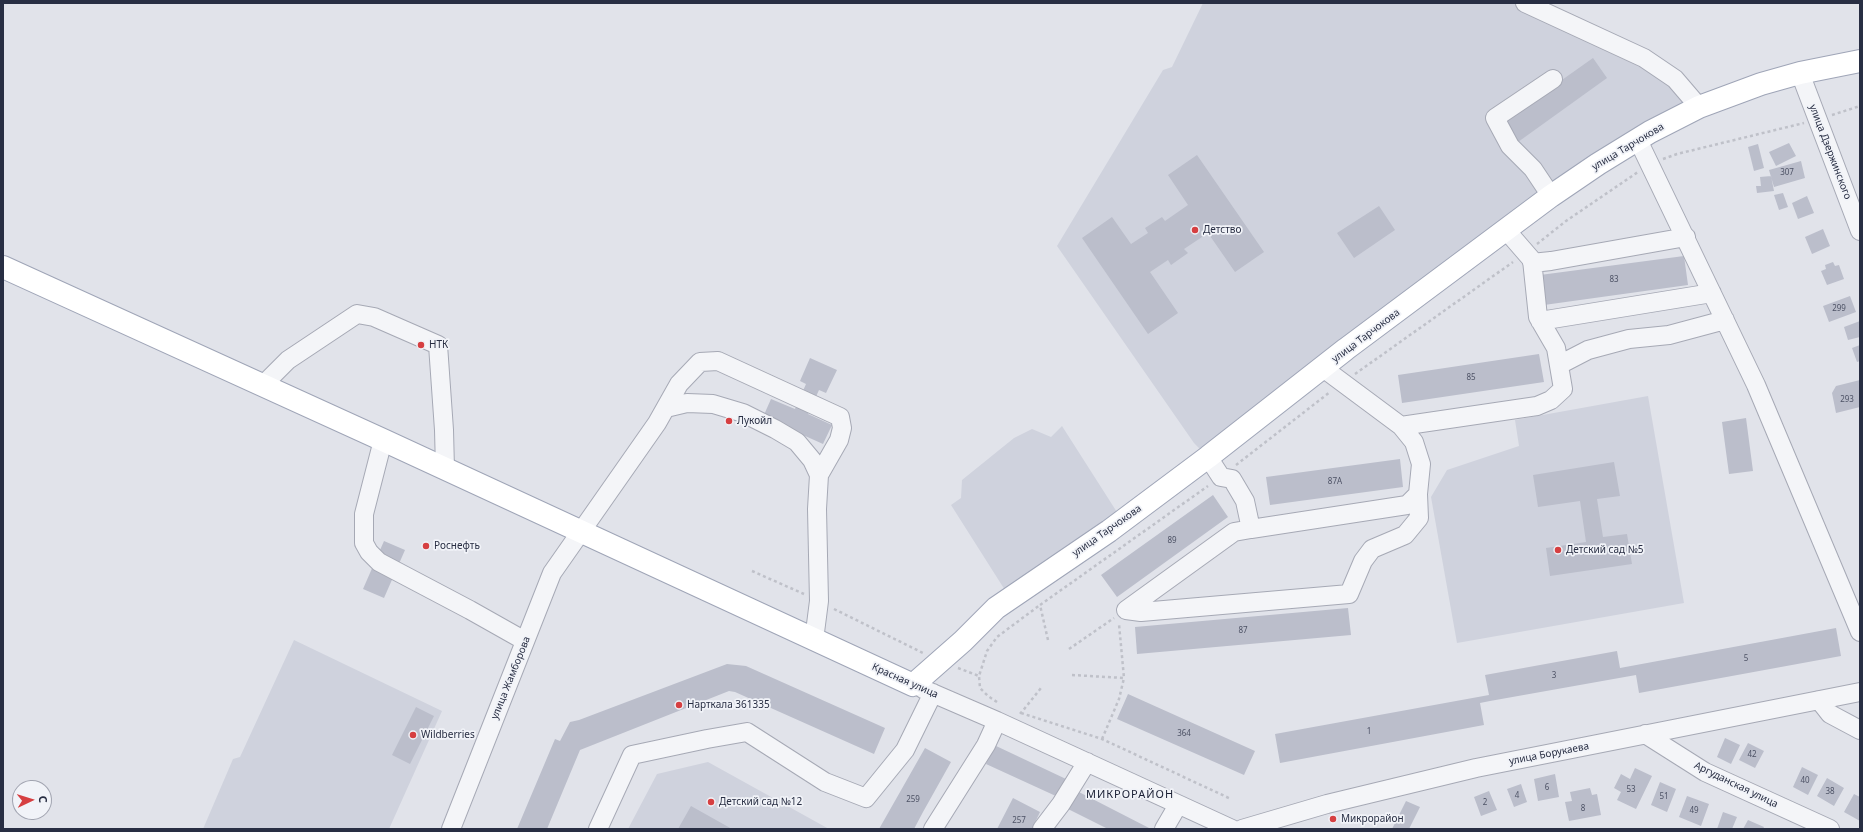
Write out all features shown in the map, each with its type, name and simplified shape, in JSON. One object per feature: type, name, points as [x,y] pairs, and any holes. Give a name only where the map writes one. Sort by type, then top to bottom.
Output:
[{"type":"main road","name":"улица Тарчокова","points":[[923,689],[963,641],[996,608],[1108,531],[1208,457],[1551,196],[1638,140],[1699,107],[1761,84],[1800,73],[1860,61]]},
{"type":"main road","name":"Красная улица","points":[[3,267],[923,689]]},
{"type":"street","points":[[1525,3],[1644,58],[1675,79],[1699,107]]},
{"type":"street","name":"улица Дзержинского","points":[[1800,73],[1860,231]]},
{"type":"street","points":[[1551,196],[1533,169],[1510,146],[1494,118],[1553,79]]},
{"type":"street","points":[[1638,140],[1756,384],[1860,632]]},
{"type":"street","points":[[1401,426],[1482,416],[1536,406],[1551,400],[1563,389],[1556,348],[1538,317],[1529,258],[1506,230]]},
{"type":"street","points":[[1529,258],[1686,237]]},
{"type":"street","points":[[1540,321],[1712,293]]},
{"type":"street","points":[[263,386],[288,360],[357,314],[374,317],[438,345],[445,469]]},
{"type":"street","points":[[1559,365],[1588,350],[1629,339],[1669,335],[1725,320]]},
{"type":"street","name":"улица Жамборова","points":[[451,829],[552,573],[657,423],[679,384],[700,362],[718,361],[754,376],[840,417],[842,428],[839,440],[819,475]]},
{"type":"street","points":[[1122,612],[1141,612],[1349,594],[1363,561],[1372,549],[1405,535],[1419,518],[1418,494],[1421,464],[1414,442],[1401,426],[1323,368]]},
{"type":"street","points":[[666,408],[687,403],[713,404],[743,413],[776,429],[797,442],[812,460],[819,475],[817,509],[819,601],[814,640]]},
{"type":"street","points":[[382,440],[364,514],[364,543],[369,552],[379,562],[525,641]]},
{"type":"street","points":[[1208,457],[1221,477],[1232,480],[1245,501],[1251,529]]},
{"type":"street","points":[[1122,612],[1234,532],[1407,505],[1418,494]]},
{"type":"street","points":[[598,829],[632,755],[747,732],[825,782],[866,798],[905,750],[923,689]]},
{"type":"street","name":"Красная улица","points":[[923,689],[998,712],[1086,762],[1232,829]]},
{"type":"street","name":"улица Борукаева","points":[[1242,829],[1327,804],[1469,770],[1860,692]]},
{"type":"street","points":[[1819,700],[1830,714],[1860,730]]},
{"type":"street","points":[[933,829],[986,745],[998,712]]},
{"type":"street","name":"Аргуданская улица","points":[[1645,734],[1705,772],[1830,829]]},
{"type":"street","points":[[1042,829],[1061,804],[1086,762]]},
{"type":"street","points":[[1164,829],[1178,804]]},
{"type":"path","points":[[998,712],[988,696],[980,688],[979,676],[987,651],[997,637],[1221,477],[1343,382],[1529,258],[1566,221],[1650,164],[1677,154],[1818,119],[1860,106]]},
{"type":"path","points":[[1040,605],[1048,640]]},
{"type":"path","points":[[1069,649],[1122,612]]},
{"type":"path","points":[[1102,740],[1119,699],[1124,678],[1122,612]]},
{"type":"path","points":[[1072,675],[1124,678]]},
{"type":"path","points":[[1021,713],[1042,688]]},
{"type":"path","points":[[1014,710],[1102,740],[1231,798]]},
{"type":"shaded area","points":[[1203,3],[1525,3],[1644,58],[1699,107],[1650,132],[1208,457],[1194,443],[1057,246],[1163,70],[1172,67]]},
{"type":"shaded area","name":"Детский сад №5","points":[[1648,396],[1684,603],[1457,643],[1431,497],[1447,470],[1519,446],[1515,420]]},
{"type":"shaded area","points":[[1062,426],[1122,520],[1010,598],[951,505],[961,498],[962,480],[1014,438],[1032,429],[1051,437]]},
{"type":"shaded area","points":[[294,640],[442,711],[389,829],[203,829],[233,759],[240,757]]},
{"type":"shaded area","name":"Детский сад №12","points":[[708,762],[829,829],[628,829],[657,774]]},
{"type":"building","points":[[1593,58],[1607,78],[1518,142],[1504,121]]},
{"type":"building","points":[[1789,143],[1796,156],[1776,166],[1769,152]]},
{"type":"building","points":[[1758,144],[1764,168],[1754,171],[1748,147]]},
{"type":"building","points":[[1197,155],[1264,252],[1235,272],[1208,233],[1184,249],[1188,253],[1171,265],[1168,260],[1150,272],[1178,313],[1148,334],[1082,238],[1112,217],[1131,244],[1148,233],[1145,228],[1162,217],[1165,221],[1188,205],[1168,175]]},
{"type":"building","points":[[1801,161],[1805,178],[1774,187],[1769,170]]},
{"type":"building","points":[[1771,176],[1774,191],[1757,193],[1756,186],[1761,186],[1760,177]]},
{"type":"building","points":[[1783,193],[1788,207],[1779,210],[1774,195]]},
{"type":"building","points":[[1807,196],[1814,213],[1798,219],[1792,203]]},
{"type":"building","points":[[1379,206],[1395,230],[1354,258],[1337,233]]},
{"type":"building","points":[[1823,229],[1830,246],[1812,254],[1805,237]]},
{"type":"building","points":[[1684,256],[1688,285],[1544,305],[1540,275]]},
{"type":"building","points":[[1833,262],[1835,266],[1839,265],[1844,279],[1827,285],[1821,271],[1826,269],[1825,265]]},
{"type":"building","points":[[1850,296],[1856,312],[1829,322],[1823,306]]},
{"type":"building","points":[[1860,321],[1860,337],[1848,340],[1844,327]]},
{"type":"building","points":[[1860,345],[1860,361],[1857,362],[1852,348]]},
{"type":"building","points":[[1539,354],[1544,382],[1402,403],[1398,375]]},
{"type":"building","points":[[810,358],[837,370],[826,393],[819,390],[808,414],[832,425],[823,444],[763,417],[771,399],[795,409],[806,384],[800,381]]},
{"type":"building","points":[[1860,380],[1860,407],[1836,413],[1832,393],[1836,386]]},
{"type":"building","points":[[1746,418],[1753,471],[1729,474],[1722,422]]},
{"type":"building","points":[[1400,459],[1403,487],[1270,505],[1266,477]]},
{"type":"building","points":[[1614,462],[1620,496],[1597,499],[1603,537],[1627,534],[1632,564],[1550,576],[1546,548],[1586,542],[1580,501],[1538,507],[1533,475]]},
{"type":"building","points":[[1213,495],[1228,517],[1117,597],[1101,575]]},
{"type":"building","points":[[384,541],[405,550],[384,598],[363,589]]},
{"type":"building","points":[[1348,608],[1351,635],[1137,654],[1135,627]]},
{"type":"building","points":[[1836,628],[1841,656],[1639,693],[1636,675],[1490,701],[1480,703],[1484,725],[1280,763],[1275,734],[1489,695],[1485,675],[1617,651],[1620,668]]},
{"type":"building","points":[[727,664],[746,666],[885,728],[874,754],[735,692],[729,691],[580,750],[547,829],[517,829],[555,739],[560,741],[570,722],[579,720]]},
{"type":"building","points":[[1128,694],[1255,751],[1244,775],[1117,719]]},
{"type":"building","name":"Wildberries","points":[[416,707],[434,716],[410,764],[392,755]]},
{"type":"building","points":[[1725,738],[1740,745],[1731,764],[1717,757]]},
{"type":"building","points":[[1748,743],[1764,751],[1755,768],[1739,760]]},
{"type":"building","points":[[994,745],[1066,779],[1058,797],[986,764]]},
{"type":"building","points":[[925,748],[951,762],[914,829],[879,829]]},
{"type":"building","points":[[1802,767],[1818,775],[1808,795],[1793,787]]},
{"type":"building","points":[[1635,768],[1652,776],[1636,809],[1617,800],[1621,792],[1614,788],[1621,774],[1630,779]]},
{"type":"building","points":[[1555,774],[1559,797],[1538,801],[1534,779]]},
{"type":"building","points":[[1827,778],[1844,788],[1834,806],[1817,796]]},
{"type":"building","points":[[1660,782],[1676,789],[1667,812],[1651,805]]},
{"type":"building","points":[[1521,784],[1527,802],[1514,807],[1507,789]]},
{"type":"building","points":[[1590,788],[1592,795],[1597,794],[1601,815],[1569,821],[1565,802],[1572,801],[1570,792]]},
{"type":"building","points":[[1077,791],[1151,829],[1108,829],[1068,809]]},
{"type":"building","points":[[1489,791],[1497,810],[1481,816],[1474,797]]},
{"type":"building","points":[[1854,794],[1860,797],[1860,821],[1844,812]]},
{"type":"building","points":[[1687,796],[1709,804],[1701,826],[1679,817]]},
{"type":"building","points":[[1013,798],[1040,812],[1032,829],[997,829]]},
{"type":"building","points":[[1406,801],[1420,807],[1409,829],[1392,829]]},
{"type":"building","points":[[691,806],[732,829],[678,829]]},
{"type":"building","points":[[1723,812],[1737,817],[1732,829],[1717,829]]},
{"type":"building","points":[[1748,820],[1764,827],[1763,829],[1743,829]]},
{"type":"place","name":"Детство","points":[[1195,230]]},
{"type":"place","name":"НТК","points":[[421,345]]},
{"type":"place","name":"Лукойл","points":[[729,421]]},
{"type":"place","name":"Роснефть","points":[[426,546]]},
{"type":"place","name":"Детский сад №5","points":[[1558,550]]},
{"type":"place","name":"Нарткала 361335","points":[[679,705]]},
{"type":"place","name":"Wildberries","points":[[413,735]]},
{"type":"place","name":"Детский сад №12","points":[[711,802]]},
{"type":"place","name":"Микрорайон","points":[[1333,819]]},
{"type":"district","name":"МИКРОРАЙОН","points":[[1130,795]]}]
